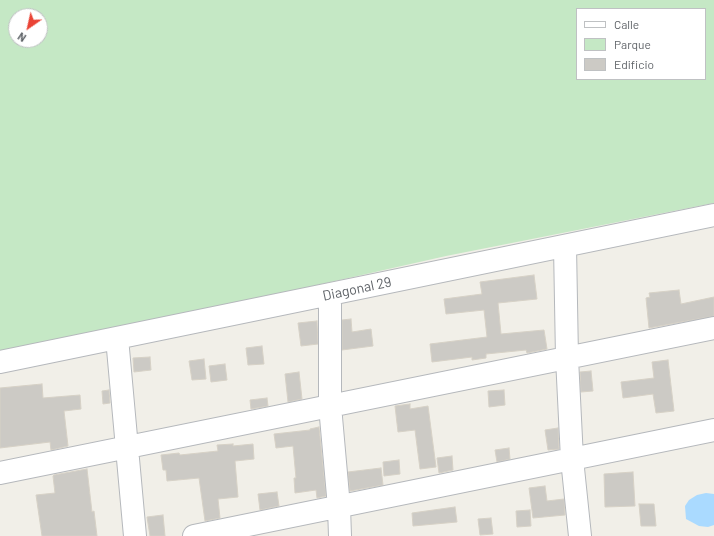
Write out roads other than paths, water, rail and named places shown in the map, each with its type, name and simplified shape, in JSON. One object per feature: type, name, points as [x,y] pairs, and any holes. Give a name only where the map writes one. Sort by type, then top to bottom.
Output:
[{"type":"street","name":"Diagonal 29","points":[[0,362],[714,215]]},
{"type":"street","points":[[565,246],[567,358],[572,459],[580,536]]},
{"type":"street","points":[[330,294],[330,406],[339,507],[340,536]]},
{"type":"street","points":[[0,472],[714,328]]},
{"type":"street","points":[[117,338],[135,536]]},
{"type":"street","points":[[194,536],[714,430]]},
{"type":"water","points":[[706,493],[714,494],[714,525],[708,527],[699,526],[686,519],[685,506],[689,500],[697,495]]}]
